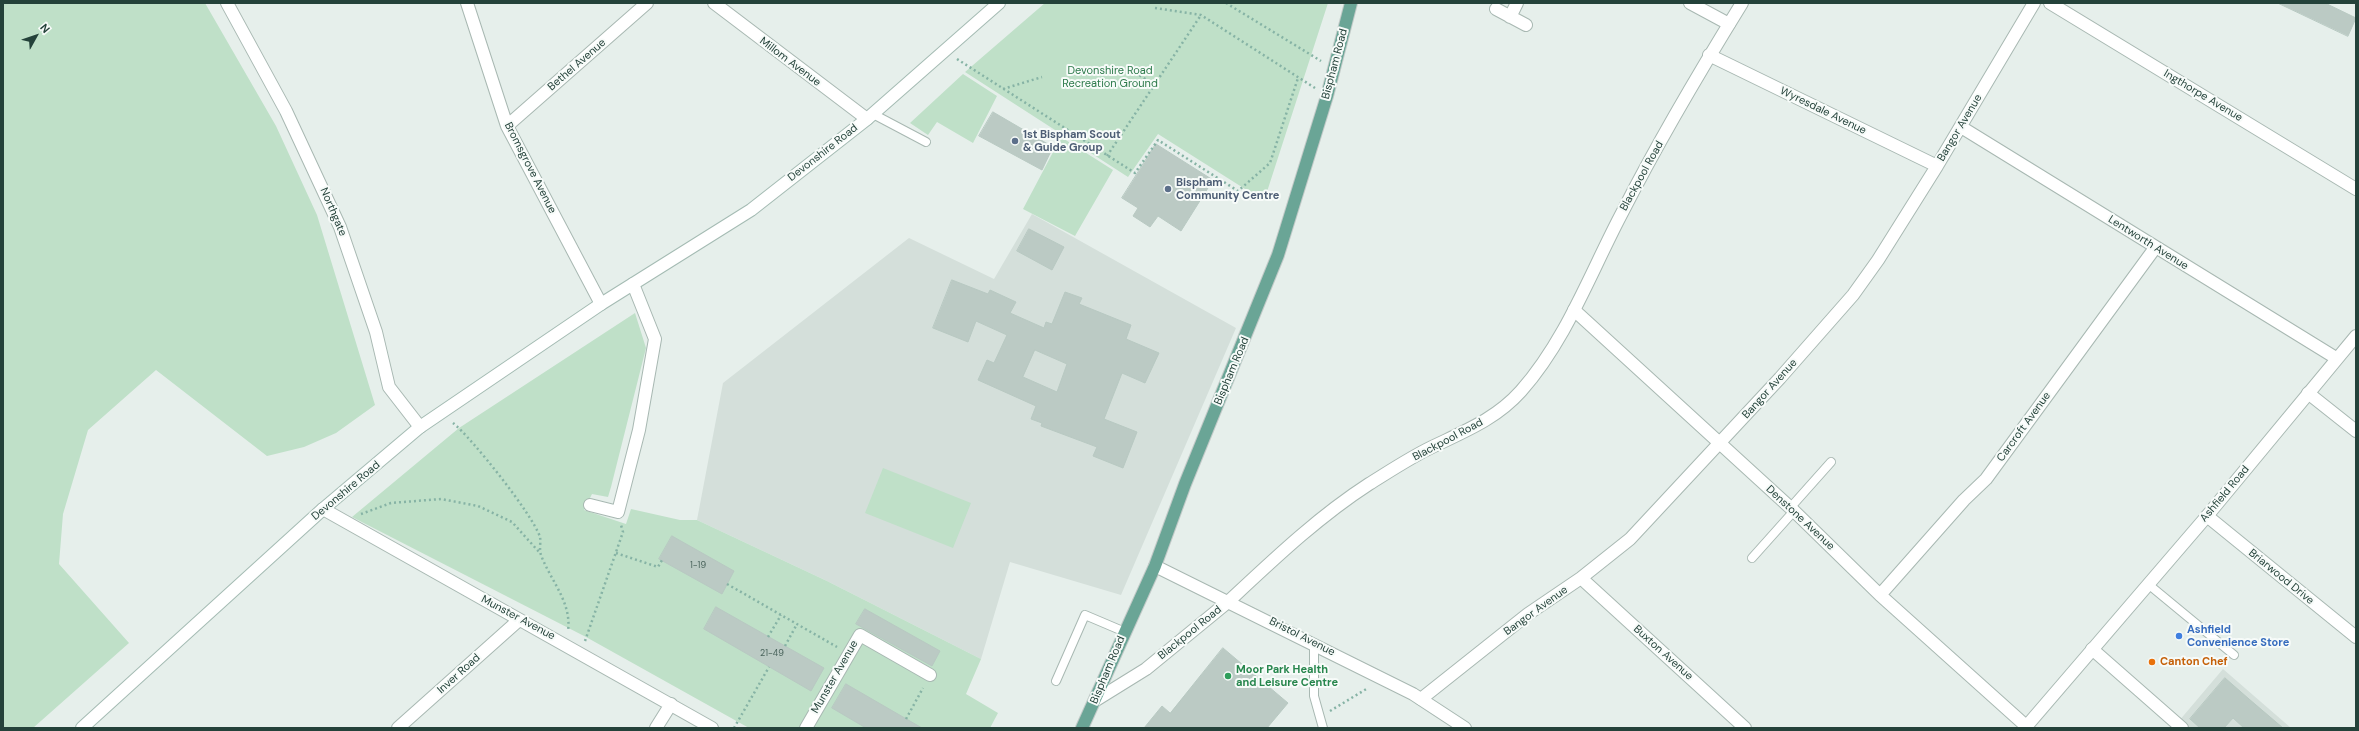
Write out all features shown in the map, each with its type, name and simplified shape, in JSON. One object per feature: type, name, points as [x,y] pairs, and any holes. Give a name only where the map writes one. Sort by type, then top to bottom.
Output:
[{"type":"main road","name":"Bispham Road","points":[[1082,728],[1096,700],[1155,566],[1185,484],[1278,254],[1327,96],[1351,3]]},
{"type":"street","name":"Northgate","points":[[227,3],[286,110],[340,227],[376,332],[388,386],[420,427]]},
{"type":"street","name":"Bromsgrove Avenue","points":[[467,3],[507,126],[601,304]]},
{"type":"street","name":"Bethel Avenue","points":[[507,126],[647,3]]},
{"type":"street","name":"Millom Avenue","points":[[714,3],[870,116]]},
{"type":"street","name":"Devonshire Road","points":[[82,728],[323,509],[420,427],[601,304],[751,210],[870,116],[999,3]]},
{"type":"street","points":[[1510,17],[1517,3]]},
{"type":"street","points":[[1690,3],[1729,24]]},
{"type":"street","name":"Blackpool Road","points":[[1096,700],[1146,669],[1229,601],[1331,509],[1431,447],[1472,429],[1494,415],[1520,392],[1538,369],[1574,310],[1623,211],[1709,55],[1742,3]]},
{"type":"street","name":"Bangor Avenue","points":[[1421,699],[1528,614],[1581,578],[1630,539],[1720,444],[1853,295],[1894,236],[1961,127],[2034,3]]},
{"type":"street","name":"Ingthorpe Avenue","points":[[2050,3],[2356,188]]},
{"type":"street","points":[[1496,9],[1526,26]]},
{"type":"street","name":"Wyresdale Avenue","points":[[1709,55],[1937,166]]},
{"type":"street","name":"Lentworth Avenue","points":[[1961,127],[2155,248],[2336,358]]},
{"type":"street","name":"Carcroft Avenue","points":[[1880,595],[1964,500],[1986,479],[2155,248]]},
{"type":"street","points":[[590,505],[618,512],[639,430],[655,339],[633,284]]},
{"type":"street","name":"Denstone Avenue","points":[[1574,310],[1792,510],[1880,595],[2025,727]]},
{"type":"street","name":"Ashfield Road","points":[[2025,727],[2207,516],[2336,358],[2356,336]]},
{"type":"street","points":[[2308,393],[2356,432]]},
{"type":"street","name":"Munster Avenue","points":[[323,509],[712,728]]},
{"type":"street","name":"Briarwood Drive","points":[[2207,516],[2356,637]]},
{"type":"street","name":"Bristol Avenue","points":[[1155,566],[1229,601],[1382,678],[1421,699],[1465,728]]},
{"type":"street","name":"Buxton Avenue","points":[[1581,578],[1745,728]]},
{"type":"street","name":"Inver Road","points":[[398,728],[519,620]]},
{"type":"street","name":"Munster Avenue","points":[[806,728],[860,635],[930,675]]},
{"type":"street","points":[[2092,649],[2182,728]]},
{"type":"street","points":[[656,728],[671,704]]},
{"type":"lane","points":[[870,116],[926,142]]},
{"type":"lane","points":[[1752,558],[1831,462]]},
{"type":"lane","points":[[2148,584],[2234,655]]},
{"type":"lane","points":[[1056,680],[1085,615],[1125,632]]},
{"type":"lane","points":[[1314,643],[1314,696],[1323,728]]},
{"type":"path","points":[[1226,3],[1334,70]]},
{"type":"path","points":[[1155,8],[1201,15],[1327,96]]},
{"type":"path","points":[[1107,156],[1201,15]]},
{"type":"path","points":[[945,50],[1003,89],[1135,173],[1158,140],[1238,191],[1270,163],[1298,78]]},
{"type":"path","points":[[1131,70],[1155,85]]},
{"type":"path","points":[[1003,89],[1042,78]]},
{"type":"path","points":[[441,414],[460,428],[532,521],[540,537],[540,554]]},
{"type":"path","points":[[346,523],[352,516],[391,503],[441,499],[478,506],[512,522],[540,554],[568,610],[568,629],[565,644]]},
{"type":"path","points":[[581,653],[623,532],[618,512]]},
{"type":"path","points":[[616,553],[658,567],[662,560]]},
{"type":"path","points":[[727,584],[849,654]]},
{"type":"path","points":[[768,637],[781,615]]},
{"type":"path","points":[[785,646],[797,624]]},
{"type":"path","points":[[734,728],[769,666]]},
{"type":"path","points":[[906,719],[930,675]]},
{"type":"path","points":[[1319,717],[1341,706],[1382,678]]},
{"type":"shaded area","points":[[1032,214],[1236,328],[1121,595],[1010,562],[981,659],[827,581],[697,520],[723,383],[909,238],[994,279]]},
{"type":"shaded area","points":[[2223,669],[2291,728],[2173,728]]},
{"type":"green space","points":[[3,3],[205,3],[276,126],[317,215],[375,405],[336,433],[304,447],[267,456],[156,370],[88,430],[63,514],[59,564],[129,643],[33,728],[3,728]]},
{"type":"green space","name":"Devonshire Road Recreation Ground","points":[[1045,3],[1328,3],[1264,201],[1158,134],[1128,177],[965,72]]},
{"type":"green space","points":[[963,74],[997,96],[973,143],[937,122],[928,135],[910,123]]},
{"type":"green space","points":[[1061,137],[1113,170],[1075,236],[1023,209]]},
{"type":"green space","points":[[635,313],[646,348],[611,487],[608,497],[592,494],[584,510],[626,524],[631,509],[680,520],[697,520],[827,581],[981,659],[966,694],[998,713],[990,728],[749,728],[586,637],[352,517],[459,428]]},
{"type":"green space","points":[[883,468],[971,503],[953,548],[865,513]]},
{"type":"building","points":[[2278,3],[2325,3],[2356,18],[2348,36]]},
{"type":"building","name":"1st Bispham Scout & Guide Group","points":[[993,112],[1053,147],[1042,170],[979,136]]},
{"type":"building","name":"Bispham Community Centre","points":[[1156,144],[1213,180],[1181,231],[1158,216],[1150,227],[1133,216],[1138,208],[1122,198]]},
{"type":"building","points":[[1029,229],[1064,247],[1052,270],[1017,251]]},
{"type":"building","points":[[952,280],[988,294],[990,290],[1016,302],[1010,313],[1044,328],[1046,322],[1052,324],[1065,292],[1082,298],[1079,304],[1131,325],[1126,339],[1159,353],[1145,383],[1122,373],[1104,419],[1137,432],[1123,468],[1093,456],[1097,447],[1041,426],[1042,423],[1031,419],[1036,406],[978,380],[987,360],[994,363],[1007,335],[976,321],[968,342],[933,328]],"holes":[[[1035,350],[1067,364],[1057,392],[1023,377]]]},
{"type":"building","points":[[672,536],[734,571],[722,594],[659,559]]},
{"type":"building","points":[[716,607],[824,668],[811,691],[704,629]]},
{"type":"building","points":[[865,609],[940,651],[932,666],[856,624]]},
{"type":"building","name":"Moor Park Health and Leisure Centre","points":[[1223,648],[1288,703],[1267,728],[1144,728],[1162,706],[1170,713]]},
{"type":"building","points":[[2225,678],[2283,728],[2244,728],[2233,718],[2224,728],[2200,728],[2190,719]]},
{"type":"building","points":[[846,684],[922,728],[866,728],[832,708]]},
{"type":"place","name":"1st Bispham Scout & Guide Group","points":[[1015,141]]},
{"type":"place","name":"Bispham Community Centre","points":[[1168,189]]},
{"type":"place","name":"Ashfield Convenience Store","points":[[2179,636]]},
{"type":"place","name":"Canton Chef","points":[[2152,662]]},
{"type":"place","name":"Moor Park Health and Leisure Centre","points":[[1228,676]]}]
